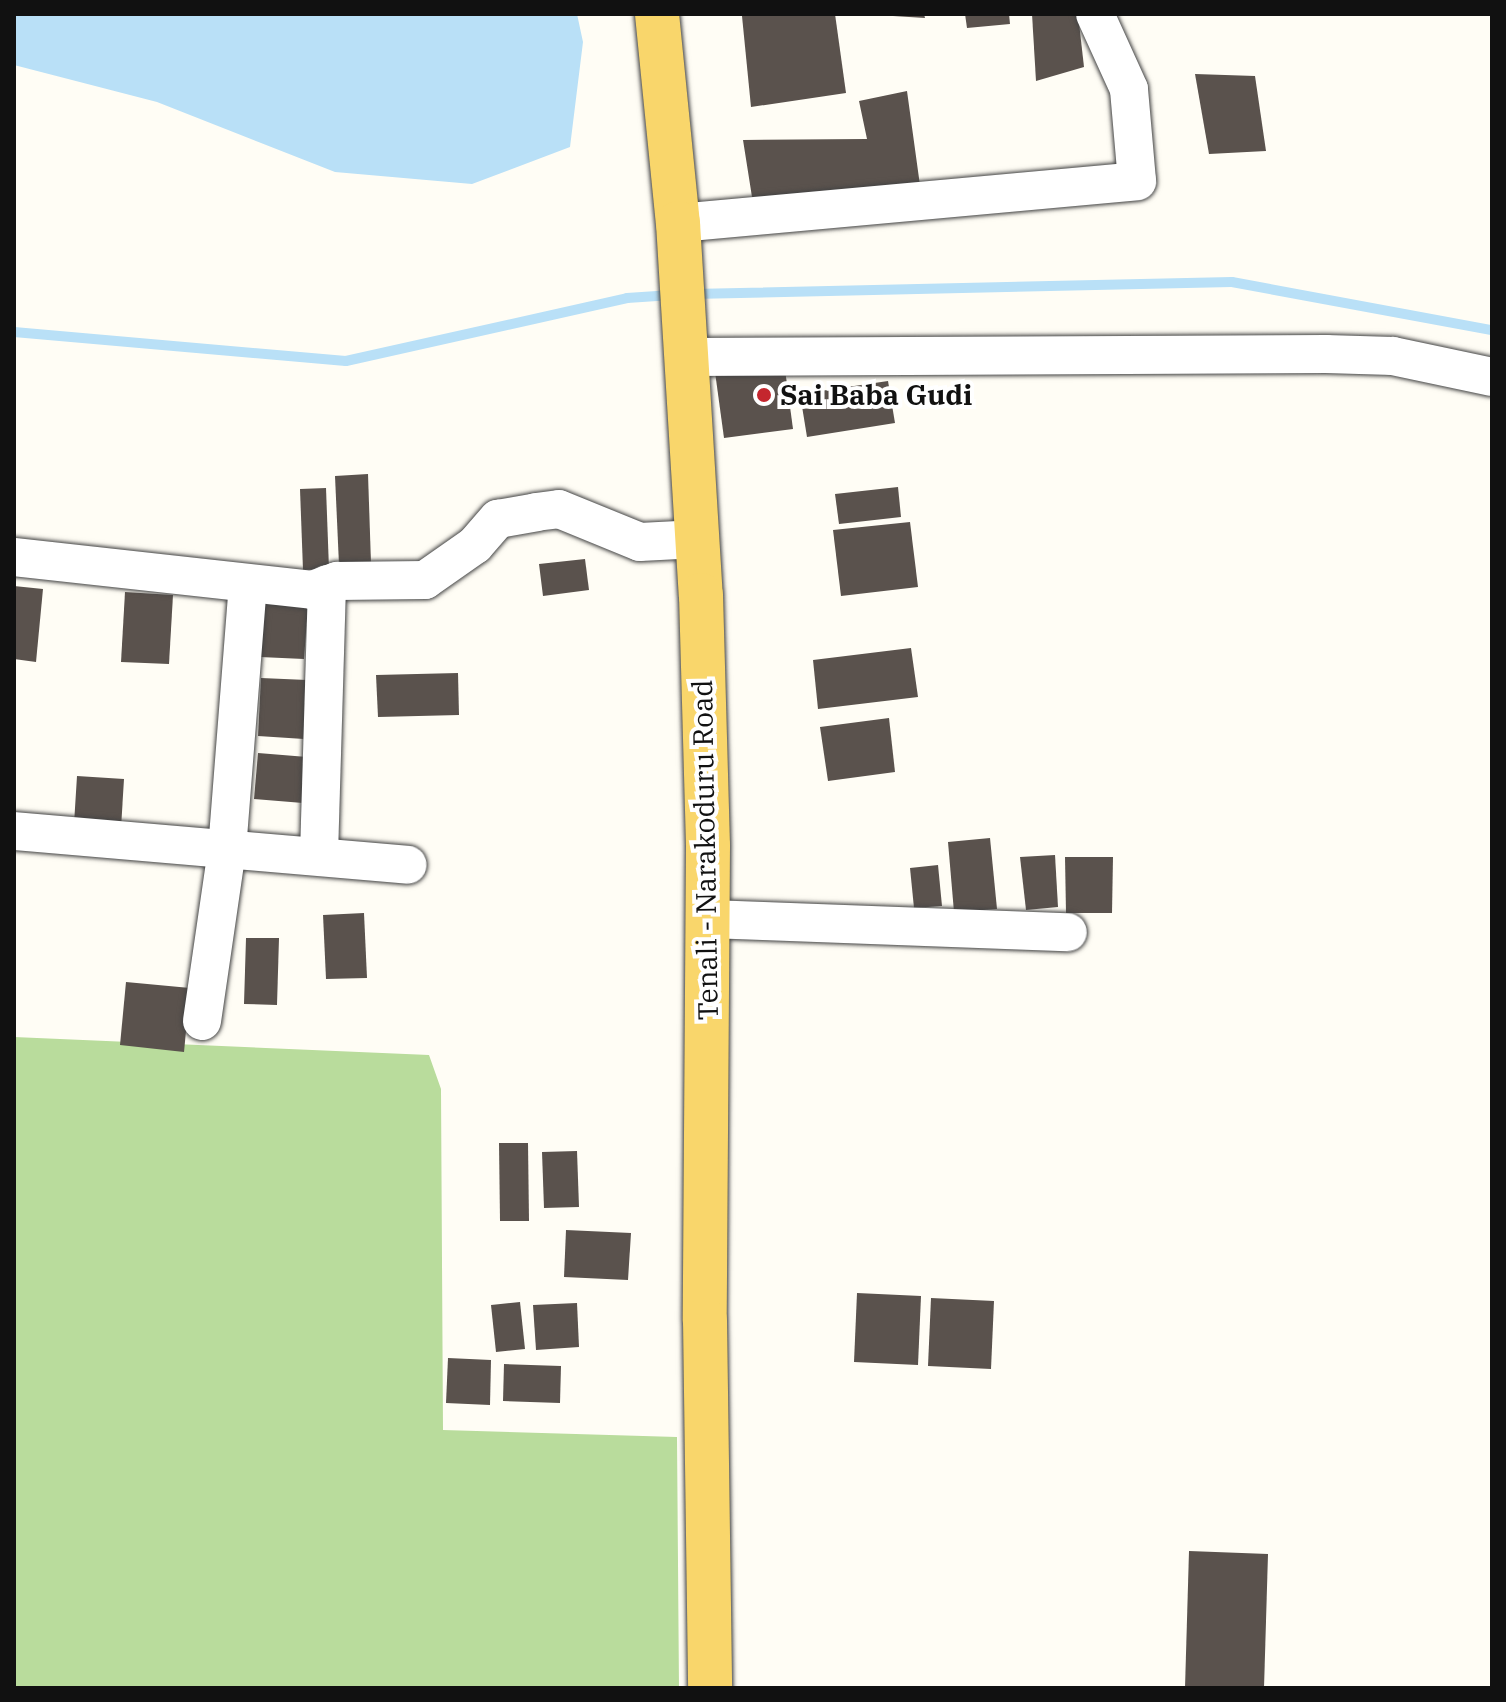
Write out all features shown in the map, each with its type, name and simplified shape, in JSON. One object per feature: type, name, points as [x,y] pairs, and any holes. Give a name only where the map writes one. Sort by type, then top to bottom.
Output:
[{"type":"main road","name":"Tenali - Narakoduru Road","points":[[657,14],[687,343],[698,539],[708,919],[705,1320],[710,1688]]},
{"type":"street","points":[[679,242],[1137,181],[1129,89],[1095,14]]},
{"type":"street","points":[[687,343],[1393,356],[1492,377]]},
{"type":"street","points":[[14,557],[312,590],[327,584],[425,580],[475,545],[498,519],[536,512],[559,509],[640,542],[698,539]]},
{"type":"street","points":[[202,1021],[227,850],[248,584]]},
{"type":"street","points":[[319,855],[327,584]]},
{"type":"street","points":[[14,831],[408,865]]},
{"type":"street","points":[[708,919],[1068,932]]},
{"type":"green space","points":[[14,1037],[429,1055],[441,1089],[443,1430],[677,1437],[679,1688],[14,1688]]},
{"type":"water","points":[[14,14],[577,14],[583,42],[570,147],[472,184],[335,172],[157,102],[14,65]]},
{"type":"building","points":[[835,14],[846,93],[751,107],[742,16]]},
{"type":"building","points":[[924,14],[925,18],[893,16]]},
{"type":"building","points":[[965,14],[1009,14],[1010,24],[967,28]]},
{"type":"building","points":[[1032,14],[1078,14],[1084,67],[1036,81]]},
{"type":"building","points":[[1195,74],[1255,76],[1266,151],[1209,154]]},
{"type":"building","points":[[907,91],[922,200],[755,216],[743,140],[867,139],[859,101]]},
{"type":"building","points":[[784,362],[793,429],[724,438],[715,372]]},
{"type":"building","points":[[888,381],[895,423],[807,437],[800,394]]},
{"type":"building","points":[[368,474],[371,563],[339,565],[335,476]]},
{"type":"building","points":[[898,487],[901,517],[839,524],[835,494]]},
{"type":"building","points":[[326,488],[329,569],[303,570],[300,489]]},
{"type":"building","points":[[910,522],[918,587],[841,596],[833,530]]},
{"type":"building","points":[[585,559],[589,590],[543,596],[539,564]]},
{"type":"building","points":[[14,586],[43,589],[36,662],[14,659]]},
{"type":"building","points":[[125,592],[173,595],[169,664],[121,662]]},
{"type":"building","points":[[263,604],[308,606],[304,659],[260,657]]},
{"type":"building","points":[[911,648],[918,697],[818,709],[813,660]]},
{"type":"building","points":[[458,673],[459,715],[378,717],[376,675]]},
{"type":"building","points":[[261,678],[307,680],[304,739],[258,736]]},
{"type":"building","points":[[889,718],[895,772],[828,781],[820,727]]},
{"type":"building","points":[[258,753],[307,757],[303,803],[254,799]]},
{"type":"building","points":[[77,776],[124,779],[121,828],[74,824]]},
{"type":"building","points":[[990,838],[997,909],[954,912],[948,842]]},
{"type":"building","points":[[1055,855],[1058,907],[1026,910],[1020,857]]},
{"type":"building","points":[[1065,857],[1113,857],[1112,913],[1066,913]]},
{"type":"building","points":[[938,865],[942,906],[914,908],[910,868]]},
{"type":"building","points":[[364,913],[367,978],[326,979],[323,915]]},
{"type":"building","points":[[246,938],[279,938],[277,1005],[244,1004]]},
{"type":"building","points":[[126,982],[190,988],[184,1052],[120,1045]]},
{"type":"building","points":[[499,1143],[528,1143],[529,1221],[500,1221]]},
{"type":"building","points":[[577,1151],[579,1207],[544,1208],[542,1152]]},
{"type":"building","points":[[566,1230],[631,1233],[628,1280],[564,1277]]},
{"type":"building","points":[[857,1293],[921,1296],[918,1365],[854,1362]]},
{"type":"building","points":[[931,1298],[994,1301],[991,1369],[928,1366]]},
{"type":"building","points":[[520,1302],[525,1349],[496,1352],[491,1305]]},
{"type":"building","points":[[577,1303],[579,1347],[536,1350],[533,1305]]},
{"type":"building","points":[[448,1358],[491,1360],[490,1405],[446,1403]]},
{"type":"building","points":[[504,1364],[561,1366],[560,1403],[503,1401]]},
{"type":"building","points":[[1189,1551],[1268,1554],[1264,1688],[1185,1688]]},
{"type":"waterway","points":[[692,294],[1232,282],[1492,330]]},
{"type":"waterway","points":[[14,332],[346,361],[627,298],[672,295]]},
{"type":"place","name":"Sai Baba Gudi","points":[[764,395]]}]
